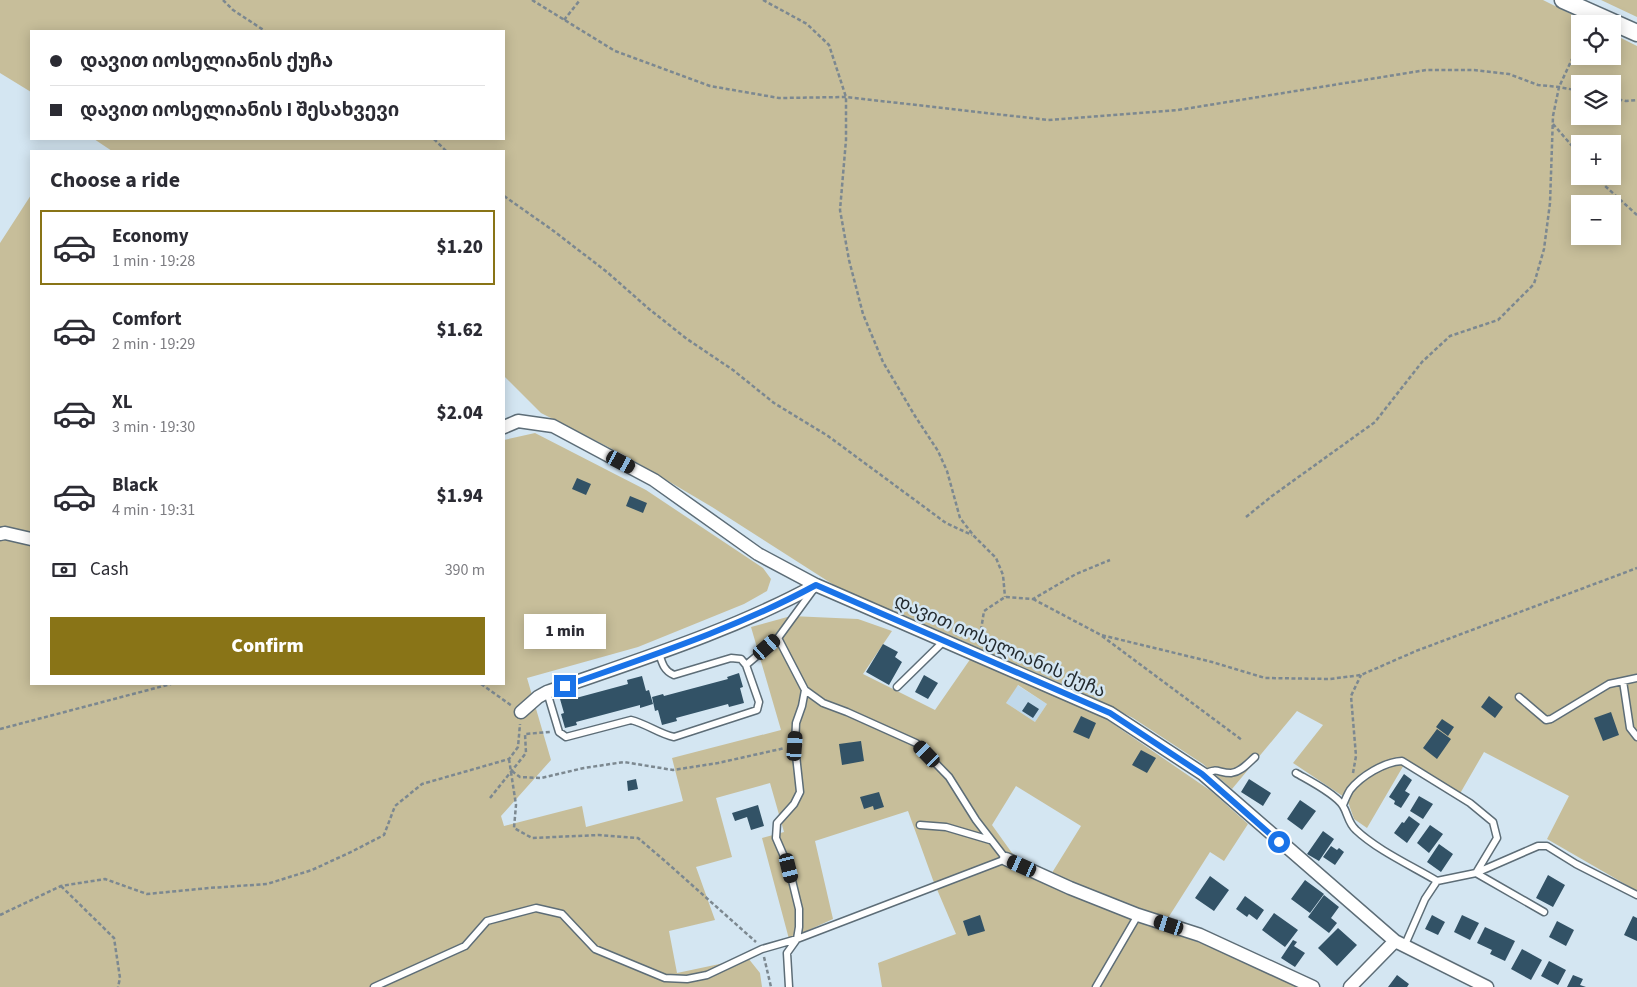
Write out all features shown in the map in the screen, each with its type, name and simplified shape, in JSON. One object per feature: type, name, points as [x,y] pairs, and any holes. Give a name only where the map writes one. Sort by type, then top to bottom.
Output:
[{"type":"main road","points":[[1563,0],[1637,33]]},
{"type":"street","name":"დავით იოსელიანის ქუჩა","points":[[505,427],[518,421],[553,426],[654,480],[758,554],[816,585],[1110,713],[1202,774],[1399,944],[1487,987]]},
{"type":"street","points":[[0,534],[5,533],[30,539]]},
{"type":"street","points":[[520,712],[547,692],[659,653],[757,614],[816,585]]},
{"type":"street","points":[[1006,859],[1070,888],[1138,915],[1200,935],[1313,987]]},
{"type":"street","points":[[1350,987],[1399,944]]},
{"type":"lane","points":[[746,665],[778,638],[816,585]]},
{"type":"lane","points":[[374,987],[465,946],[487,921],[536,908],[562,914],[595,949],[665,978],[687,979],[707,975],[762,949],[797,939],[1006,859],[976,820],[949,777],[916,743],[823,703],[805,690],[778,638]]},
{"type":"lane","points":[[897,686],[945,640]]},
{"type":"lane","points":[[547,692],[559,732],[566,737],[631,720],[674,737],[757,710],[759,702],[746,665],[741,659],[731,658],[674,675],[664,668],[659,653]]},
{"type":"lane","points":[[1519,696],[1546,720],[1551,719],[1609,684],[1637,678]]},
{"type":"lane","points":[[1623,681],[1630,728],[1637,737]]},
{"type":"lane","points":[[789,987],[787,953],[797,939],[799,909],[789,868],[776,838],[777,823],[794,804],[800,792],[795,746],[796,723],[805,690]]},
{"type":"lane","points":[[1202,774],[1214,769],[1233,773],[1243,768],[1255,757]]},
{"type":"lane","points":[[1343,805],[1350,790],[1360,781],[1382,766],[1402,761],[1470,803],[1493,822],[1497,838],[1476,873]]},
{"type":"lane","points":[[1296,773],[1328,792],[1343,805],[1347,819],[1368,840],[1437,881],[1476,873],[1538,846],[1547,846],[1576,864],[1637,895]]},
{"type":"lane","points":[[920,825],[946,827],[990,840]]},
{"type":"lane","points":[[1476,873],[1544,912]]},
{"type":"lane","points":[[1399,944],[1437,881]]},
{"type":"lane","points":[[1096,987],[1138,915]]},
{"type":"path","points":[[223,0],[233,10],[263,30]]},
{"type":"path","points":[[532,0],[615,51],[710,86],[779,98],[846,97],[1048,120],[1178,110],[1426,70],[1474,70],[1509,74],[1538,85],[1571,89]]},
{"type":"path","points":[[564,20],[580,0]]},
{"type":"path","points":[[763,0],[807,24],[829,45],[846,97],[846,140],[840,210],[849,260],[863,314],[883,362],[938,451],[947,471],[960,518],[974,536],[996,558],[1003,575],[1005,597]]},
{"type":"path","points":[[1246,517],[1375,422],[1422,362],[1450,336],[1498,320],[1534,284],[1544,249],[1550,203],[1553,124],[1559,86],[1571,61]]},
{"type":"path","points":[[1621,100],[1637,100]]},
{"type":"path","points":[[1553,124],[1571,145]]},
{"type":"path","points":[[435,140],[445,150]]},
{"type":"path","points":[[1604,185],[1637,215]]},
{"type":"path","points":[[505,197],[607,272],[686,339],[733,370],[774,403],[828,436],[946,523],[974,536]]},
{"type":"path","points":[[1032,599],[1076,574],[1110,560]]},
{"type":"path","points":[[1101,635],[1212,662],[1265,678],[1330,679],[1361,675],[1416,651],[1637,568]]},
{"type":"path","points":[[977,654],[984,611],[1005,597],[1032,599],[1101,635],[1242,740]]},
{"type":"path","points":[[1350,790],[1356,756],[1351,696],[1361,675]]},
{"type":"path","points":[[0,729],[167,685]]},
{"type":"path","points":[[0,915],[61,886],[105,880],[147,894],[267,884],[312,870],[354,852],[384,836],[395,806],[422,784],[509,759],[518,747],[520,712],[482,685]]},
{"type":"path","points":[[490,798],[526,753],[525,734],[559,732]]},
{"type":"path","points":[[511,770],[520,777],[541,778],[584,768],[624,762],[673,770],[718,763],[795,746]]},
{"type":"path","points":[[509,759],[516,805],[514,828],[532,838],[599,835],[638,838],[757,942],[762,949],[771,987]]},
{"type":"path","points":[[61,886],[114,938],[120,978],[118,987]]},
{"type":"shaded area","points":[[0,0],[1543,0],[1573,15],[1571,15],[1571,65],[1621,65],[1621,38],[1637,46],[1637,891],[1547,839],[1569,796],[1484,752],[1458,797],[1405,763],[1367,828],[1354,819],[1347,799],[1293,763],[1323,725],[1297,711],[1232,789],[1203,764],[1133,718],[1096,699],[897,612],[857,598],[712,507],[624,455],[541,413],[505,377],[505,150],[110,150],[96,140],[505,140],[505,30],[30,30],[30,91],[0,73]]},
{"type":"shaded area","points":[[1601,0],[1637,0],[1637,17]]},
{"type":"shaded area","points":[[30,197],[30,685],[505,685],[505,440],[535,433],[646,490],[763,568],[771,579],[767,591],[744,604],[638,647],[527,678],[551,760],[501,816],[504,826],[582,806],[586,827],[683,801],[672,758],[781,730],[751,627],[791,616],[858,619],[892,631],[863,674],[935,710],[971,658],[1100,715],[1211,791],[1248,824],[1224,861],[1210,852],[1161,929],[1209,946],[1300,987],[882,987],[878,963],[956,934],[933,880],[908,811],[815,841],[833,919],[789,939],[762,838],[784,832],[770,783],[716,798],[732,857],[696,867],[715,920],[669,931],[677,973],[748,958],[760,973],[762,987],[0,987],[0,243]],"holes":[[[1018,685],[1047,704],[1035,722],[1006,703]],[[1016,786],[1081,826],[1050,876],[1012,853],[992,825]]]},
{"type":"shaded area","points":[[1017,685],[1047,704],[1035,722],[1006,703]]},
{"type":"building","points":[[577,478],[591,484],[586,495],[572,489]]},
{"type":"building","points":[[630,496],[647,503],[643,513],[626,506]]},
{"type":"building","points":[[883,644],[898,652],[895,657],[902,662],[889,685],[866,672]]},
{"type":"building","points":[[739,673],[743,687],[740,688],[744,703],[729,707],[728,704],[676,718],[677,721],[662,725],[658,710],[655,711],[652,697],[663,694],[664,696],[728,679],[727,677]]},
{"type":"building","points":[[924,675],[938,683],[928,699],[915,692]]},
{"type":"building","points":[[642,676],[646,691],[649,690],[653,704],[640,708],[640,705],[576,722],[577,725],[565,728],[561,714],[564,713],[560,699],[575,694],[576,698],[628,684],[627,680]]},
{"type":"building","points":[[1489,696],[1503,707],[1495,718],[1481,707]]},
{"type":"building","points":[[1028,702],[1039,709],[1033,718],[1022,711]]},
{"type":"building","points":[[1611,712],[1619,735],[1603,741],[1594,718]]},
{"type":"building","points":[[1081,716],[1096,723],[1089,739],[1073,732]]},
{"type":"building","points":[[1442,719],[1454,727],[1448,736],[1436,727]]},
{"type":"building","points":[[1437,729],[1451,739],[1437,759],[1423,748]]},
{"type":"building","points":[[861,741],[864,761],[842,765],[839,744]]},
{"type":"building","points":[[1141,750],[1156,758],[1147,773],[1132,765]]},
{"type":"building","points":[[1404,774],[1412,780],[1405,791],[1410,794],[1401,808],[1394,804],[1395,801],[1389,797]]},
{"type":"building","points":[[636,779],[638,789],[628,791],[627,781]]},
{"type":"building","points":[[1249,779],[1271,793],[1263,806],[1241,792]]},
{"type":"building","points":[[879,792],[884,807],[874,810],[873,806],[864,809],[860,797]]},
{"type":"building","points":[[1419,796],[1433,804],[1423,819],[1410,811]]},
{"type":"building","points":[[1300,800],[1316,811],[1302,830],[1287,819]]},
{"type":"building","points":[[758,805],[764,826],[751,830],[747,817],[735,821],[732,813]]},
{"type":"building","points":[[1409,816],[1420,824],[1407,843],[1394,833]]},
{"type":"building","points":[[1430,825],[1443,834],[1429,853],[1417,843]]},
{"type":"building","points":[[1323,831],[1334,839],[1319,861],[1307,854]]},
{"type":"building","points":[[1439,844],[1453,854],[1441,872],[1427,862]]},
{"type":"building","points":[[1331,846],[1337,850],[1339,848],[1344,852],[1335,865],[1323,857]]},
{"type":"building","points":[[1548,875],[1565,885],[1553,907],[1536,898]]},
{"type":"building","points":[[1210,876],[1229,890],[1214,911],[1195,898]]},
{"type":"building","points":[[1305,880],[1324,894],[1310,913],[1291,899]]},
{"type":"building","points":[[1324,895],[1339,907],[1331,918],[1337,923],[1329,933],[1308,917]]},
{"type":"building","points":[[1245,896],[1264,910],[1257,920],[1249,914],[1247,917],[1236,909]]},
{"type":"building","points":[[1274,913],[1298,930],[1285,947],[1262,930]]},
{"type":"building","points":[[980,915],[985,931],[968,936],[963,921]]},
{"type":"building","points":[[1432,915],[1445,922],[1438,935],[1425,929]]},
{"type":"building","points":[[1462,915],[1479,923],[1470,940],[1454,932]]},
{"type":"building","points":[[1633,916],[1637,918],[1637,941],[1624,935]]},
{"type":"building","points":[[1557,921],[1574,930],[1566,946],[1549,937]]},
{"type":"building","points":[[1485,927],[1515,941],[1505,961],[1490,954],[1492,950],[1477,943]]},
{"type":"building","points":[[1338,928],[1357,945],[1337,966],[1318,948]]},
{"type":"building","points":[[1293,940],[1297,942],[1294,946],[1305,953],[1295,967],[1281,958]]},
{"type":"building","points":[[1522,949],[1542,960],[1531,980],[1511,969]]},
{"type":"building","points":[[1549,961],[1566,970],[1558,985],[1541,976]]},
{"type":"building","points":[[1397,975],[1409,984],[1407,987],[1388,987]]},
{"type":"building","points":[[1573,975],[1583,979],[1580,985],[1586,987],[1567,987]]},
{"type":"route","points":[[565,686],[659,653],[757,614],[816,585],[1110,713],[1202,774],[1279,842]]}]
